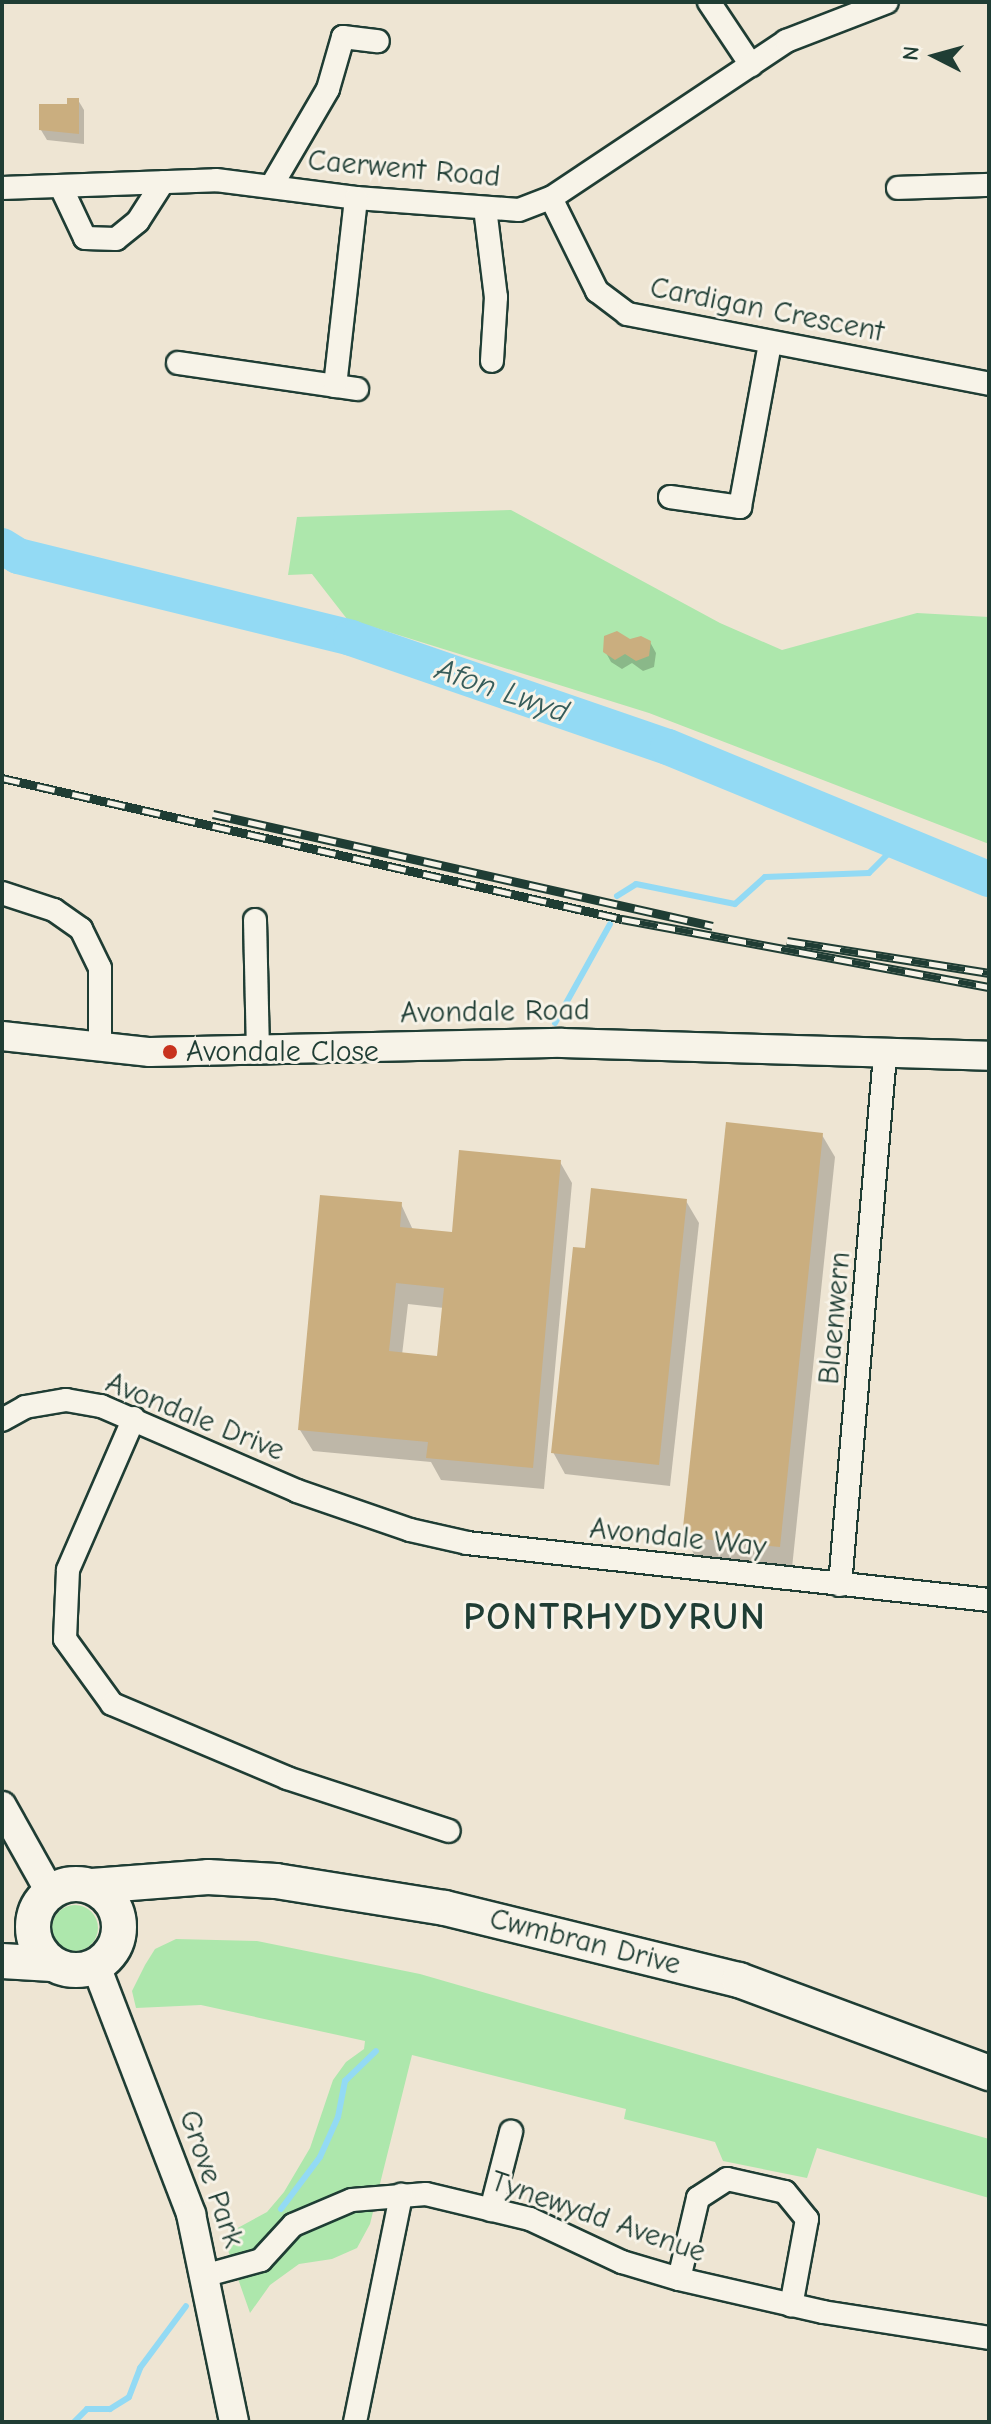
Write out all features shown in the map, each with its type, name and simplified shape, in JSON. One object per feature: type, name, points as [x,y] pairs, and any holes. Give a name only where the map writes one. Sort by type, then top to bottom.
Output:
[{"type":"main road","name":"Cwmbran Drive","points":[[92,1886],[167,1884],[208,1877],[276,1881],[445,1908],[739,1980],[989,2073]]},
{"type":"main road","points":[[2,1961],[52,1964],[73,1971],[96,1966],[167,1884]]},
{"type":"main road","points":[[2,1938],[63,1885],[92,1886],[115,1907],[118,1939]]},
{"type":"main road","points":[[43,1902],[33,1935],[52,1964]]},
{"type":"street","points":[[709,2],[751,65]]},
{"type":"street","name":"Caerwent Road","points":[[2,188],[163,182],[272,185],[356,198],[519,210],[551,198],[786,41],[887,2]]},
{"type":"street","points":[[272,185],[328,89],[343,37],[378,41]]},
{"type":"street","points":[[61,187],[85,238],[116,239],[138,221],[163,182]]},
{"type":"street","points":[[898,188],[989,185]]},
{"type":"street","points":[[178,363],[346,387],[356,198]]},
{"type":"street","name":"Cardigan Crescent","points":[[551,198],[597,291],[613,308],[770,344],[989,384]]},
{"type":"street","points":[[485,208],[496,297],[492,361]]},
{"type":"street","points":[[670,497],[740,507],[770,344]]},
{"type":"street","points":[[2,893],[54,910],[81,929],[100,968],[100,1048]]},
{"type":"street","points":[[255,920],[258,1049]]},
{"type":"street","name":"Avondale Road","points":[[2,1036],[100,1048],[258,1049],[562,1043],[989,1056]]},
{"type":"street","name":"Blaenwern","points":[[840,1585],[885,1055]]},
{"type":"street","name":"Avondale Drive","points":[[2,1420],[25,1407],[66,1400],[134,1418],[364,1515]]},
{"type":"street","points":[[134,1418],[68,1570],[65,1639],[112,1704],[287,1778],[449,1831]]},
{"type":"street","name":"Avondale Way","points":[[364,1515],[424,1533],[528,1553],[989,1600]]},
{"type":"street","points":[[2,1806],[43,1902]]},
{"type":"street","name":"Grove Park","points":[[96,1966],[191,2214],[207,2275],[234,2422]]},
{"type":"street","points":[[491,2210],[511,2132]]},
{"type":"street","points":[[679,2279],[698,2198],[727,2179],[785,2192],[807,2219],[791,2306]]},
{"type":"street","name":"Tynewydd Avenue","points":[[207,2275],[261,2260],[293,2225],[352,2200],[426,2194],[530,2219],[622,2262],[679,2279],[791,2306],[989,2338]]},
{"type":"street","points":[[355,2422],[401,2195]]},
{"type":"green space","points":[[511,510],[720,623],[782,650],[917,613],[989,617],[989,844],[649,713],[347,619],[312,574],[288,575],[297,517]]},
{"type":"green space","points":[[75,1905],[91,1912],[98,1928],[91,1944],[75,1951],[59,1944],[52,1928],[59,1912]]},
{"type":"green space","points":[[176,1939],[257,1941],[420,1974],[989,2139],[989,2198],[817,2148],[807,2178],[723,2161],[715,2142],[624,2119],[626,2109],[412,2055],[370,2224],[357,2248],[332,2259],[299,2264],[270,2285],[250,2313],[223,2236],[267,2212],[284,2192],[310,2148],[333,2080],[346,2062],[364,2049],[365,2041],[201,2005],[136,2008],[132,1991],[145,1965],[155,1949]]},
{"type":"building","points":[[67,98],[79,98],[79,134],[39,130],[39,104],[67,104]]},
{"type":"building","points":[[617,631],[630,639],[641,636],[651,641],[649,656],[636,661],[625,654],[615,660],[603,652],[604,636]]},
{"type":"building","points":[[726,1122],[823,1133],[780,1547],[682,1537]]},
{"type":"building","points":[[459,1150],[561,1160],[533,1468],[426,1458],[428,1442],[298,1430],[320,1195],[402,1202],[400,1227],[452,1232]],"holes":[[[396,1283],[444,1288],[437,1356],[389,1351]]]},
{"type":"building","points":[[591,1188],[687,1199],[659,1465],[551,1453],[573,1247],[585,1248]]},
{"type":"waterway","name":"Afon Lwyd","points":[[2,546],[18,556],[351,638],[668,747],[989,879]]},
{"type":"waterway","points":[[617,896],[636,884],[735,904],[765,877],[869,873],[897,845]]},
{"type":"waterway","points":[[555,1023],[610,924]]},
{"type":"waterway","points":[[281,2209],[320,2157],[338,2117],[345,2081],[376,2051]]},
{"type":"waterway","points":[[74,2422],[87,2409],[110,2409],[129,2397],[140,2368],[186,2306]]},
{"type":"railway","points":[[2,778],[622,919],[989,987]]},
{"type":"railway","points":[[213,814],[713,926]]},
{"type":"railway","points":[[787,941],[989,973]]},
{"type":"place","name":"Avondale Close","points":[[170,1052]]},
{"type":"district","name":"PONTRHYDYRUN","points":[[615,1618]]}]
